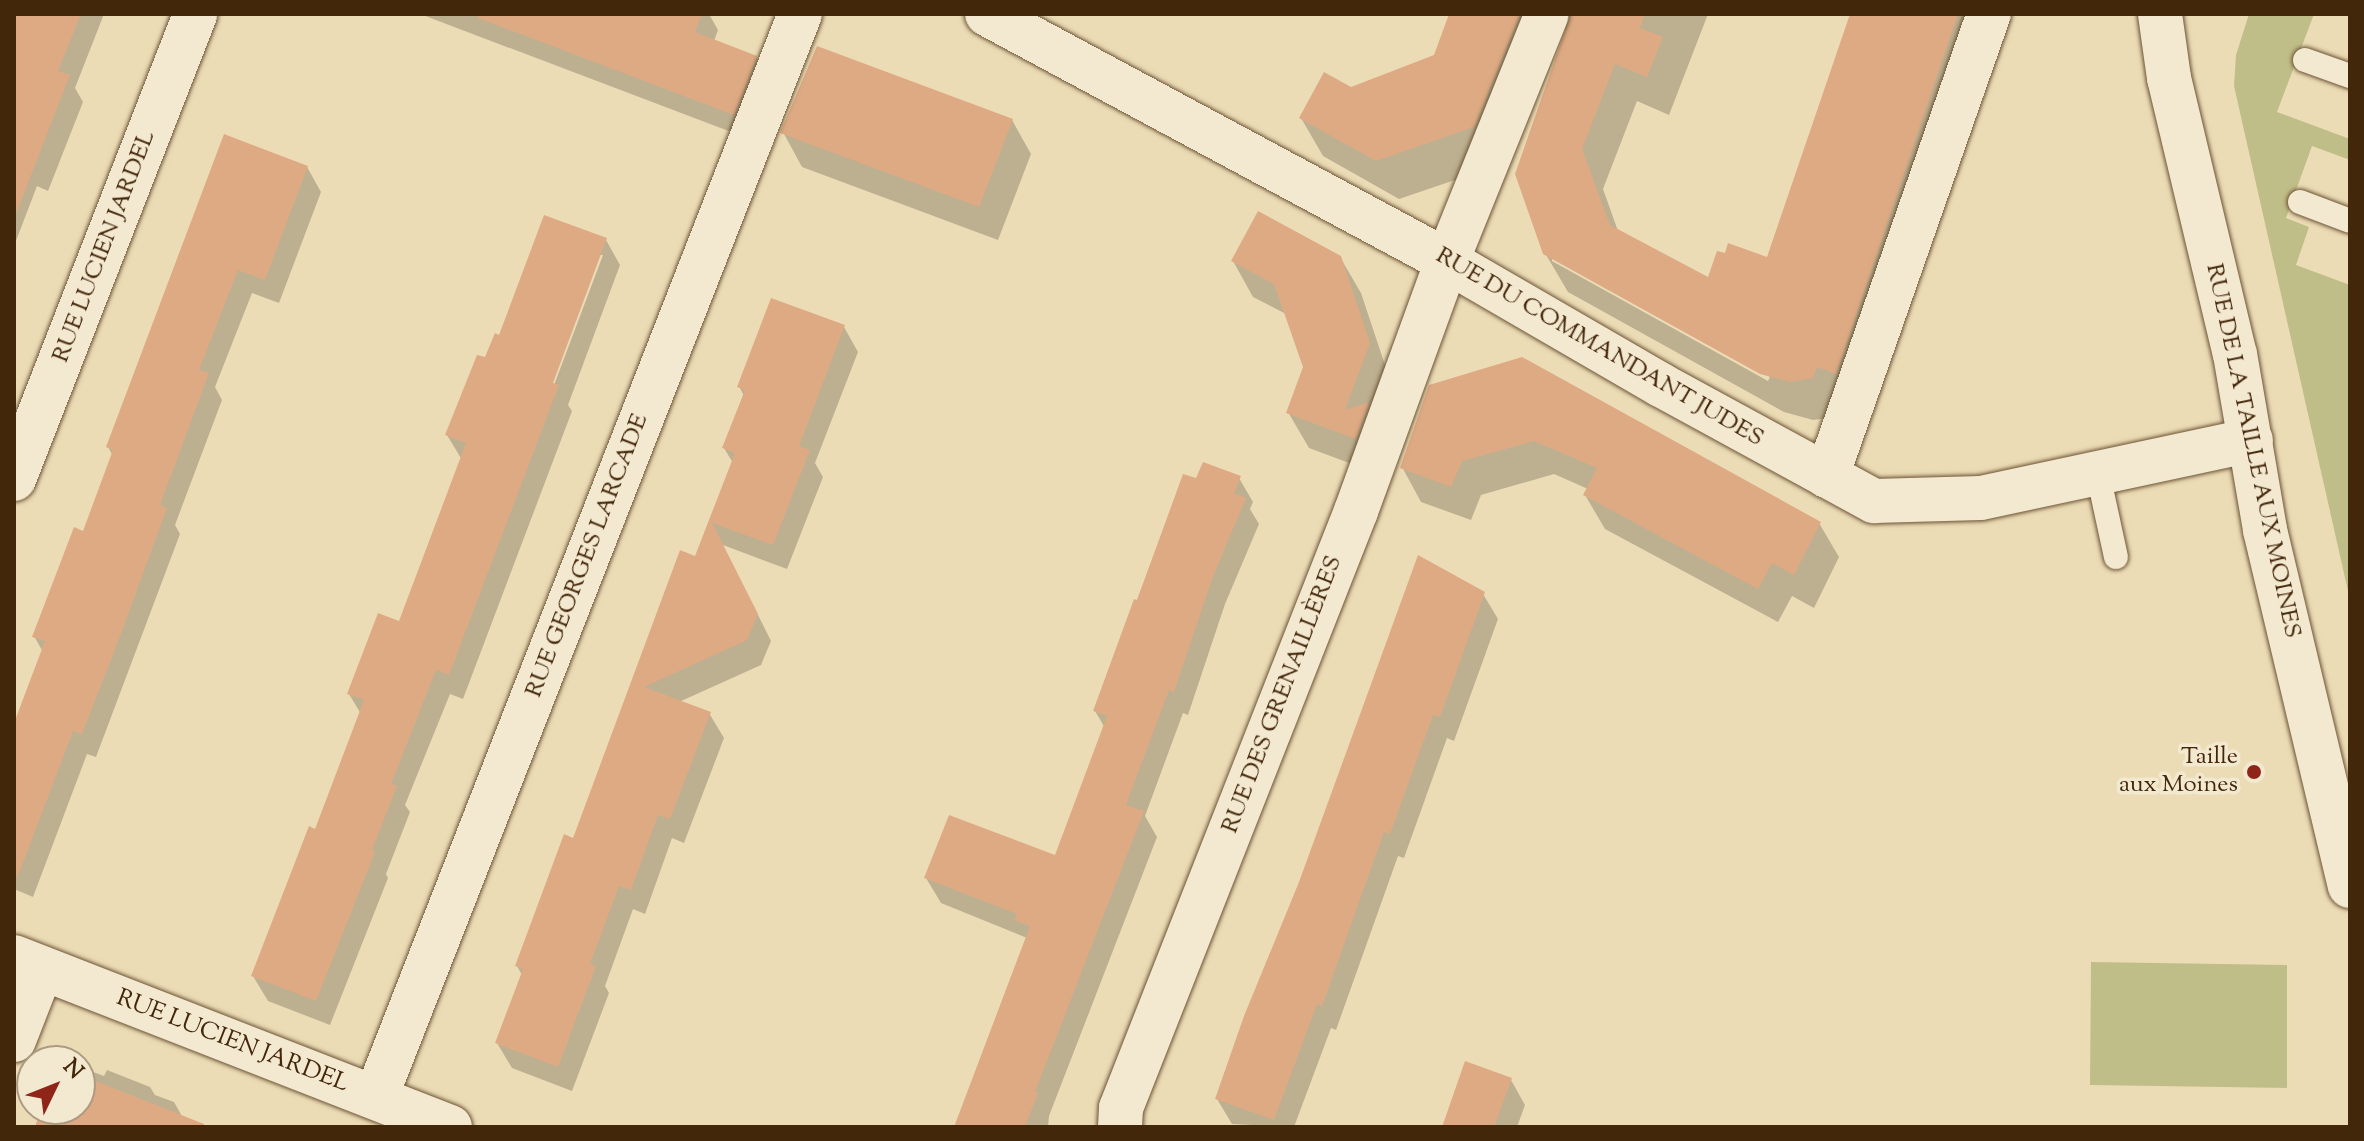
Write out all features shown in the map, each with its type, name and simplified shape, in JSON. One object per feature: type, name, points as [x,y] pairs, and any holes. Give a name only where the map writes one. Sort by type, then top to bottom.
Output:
[{"type":"street","name":"RUE LUCIEN JARDEL","points":[[14,479],[195,14]]},
{"type":"street","name":"RUE GEORGES LARCADE","points":[[376,1097],[800,14]]},
{"type":"street","name":"RUE DU COMMANDANT JUDES","points":[[987,14],[1447,261],[1874,501],[1981,498],[2251,440]]},
{"type":"street","name":"RUE DES GRENAILLÈRES","points":[[1120,1127],[1121,1108],[1356,511],[1447,261],[1547,14]]},
{"type":"street","points":[[1827,476],[1989,14]]},
{"type":"street","name":"RUE DE LA TAILLE AUX MOINES","points":[[2160,14],[2169,78],[2235,354],[2265,530],[2350,886]]},
{"type":"street","name":"RUE LUCIEN JARDEL","points":[[28,963],[450,1127]]},
{"type":"street","points":[[14,1040],[28,963]]},
{"type":"lane","points":[[2305,60],[2350,76]]},
{"type":"lane","points":[[2300,202],[2350,221]]},
{"type":"lane","points":[[2098,474],[2116,557]]},
{"type":"shaded area","points":[[2249,14],[2314,14],[2277,112],[2350,139],[2350,160],[2312,146],[2286,218],[2309,227],[2296,265],[2350,285],[2350,600],[2234,86],[2236,55]]},
{"type":"shaded area","points":[[2091,962],[2287,965],[2287,1088],[2090,1085]]},
{"type":"building","points":[[14,14],[81,14],[58,71],[70,75],[17,211],[14,210]]},
{"type":"building","points":[[479,14],[702,14],[695,32],[757,56],[734,115],[478,18]]},
{"type":"building","points":[[1449,14],[1520,14],[1474,127],[1376,161],[1299,118],[1324,72],[1351,87],[1434,55]]},
{"type":"building","points":[[1571,14],[1645,14],[1640,28],[1663,37],[1647,77],[1615,64],[1582,149],[1610,225],[1708,277],[1717,251],[1725,253],[1728,243],[1767,257],[1850,14],[1958,14],[1836,374],[1817,367],[1813,378],[1790,382],[1760,374],[1543,254],[1515,174]]},
{"type":"building","points":[[817,46],[1013,119],[979,207],[780,133]]},
{"type":"building","points":[[224,134],[308,166],[265,280],[238,270],[199,370],[209,373],[160,505],[167,508],[119,639],[82,734],[73,731],[18,876],[14,876],[14,723],[45,641],[32,637],[74,527],[83,531],[113,450],[106,447]]},
{"type":"building","points":[[1258,211],[1341,256],[1370,343],[1345,410],[1369,402],[1356,439],[1286,413],[1303,367],[1274,284],[1231,261]]},
{"type":"building","points":[[544,215],[607,238],[553,383],[559,385],[449,675],[436,670],[391,784],[397,786],[372,850],[375,852],[316,1001],[251,976],[309,826],[315,829],[364,700],[347,694],[378,613],[399,621],[466,443],[445,435],[477,355],[485,357],[495,333],[499,335]]},
{"type":"building","points":[[771,298],[845,325],[799,446],[810,450],[773,545],[712,523],[758,614],[747,640],[644,687],[711,712],[670,819],[658,815],[631,890],[619,886],[590,964],[596,966],[558,1067],[495,1043],[523,969],[515,966],[564,834],[573,838],[680,550],[695,556],[735,453],[722,448],[745,390],[737,387]]},
{"type":"building","points":[[1522,357],[1821,522],[1794,575],[1772,563],[1758,589],[1583,495],[1597,468],[1534,441],[1462,461],[1451,487],[1400,468],[1429,385]]},
{"type":"building","points":[[1203,462],[1241,476],[1234,493],[1246,498],[1212,579],[1174,692],[1169,690],[1126,805],[1144,811],[1035,1092],[1038,1093],[1025,1127],[954,1127],[1030,926],[1014,920],[1017,914],[924,878],[949,815],[1055,855],[1107,716],[1093,711],[1134,599],[1137,600],[1183,474],[1196,478]]},
{"type":"building","points":[[1418,555],[1485,592],[1440,717],[1433,715],[1390,834],[1384,832],[1322,1006],[1317,1004],[1274,1120],[1215,1099],[1244,1016],[1299,882]]},
{"type":"building","points":[[1465,1061],[1512,1078],[1494,1127],[1442,1127]]},
{"type":"building","points":[[96,1081],[204,1124],[204,1127],[35,1127],[96,1125]]},
{"type":"place","name":"Taille aux Moines","points":[[2254,772]]}]
